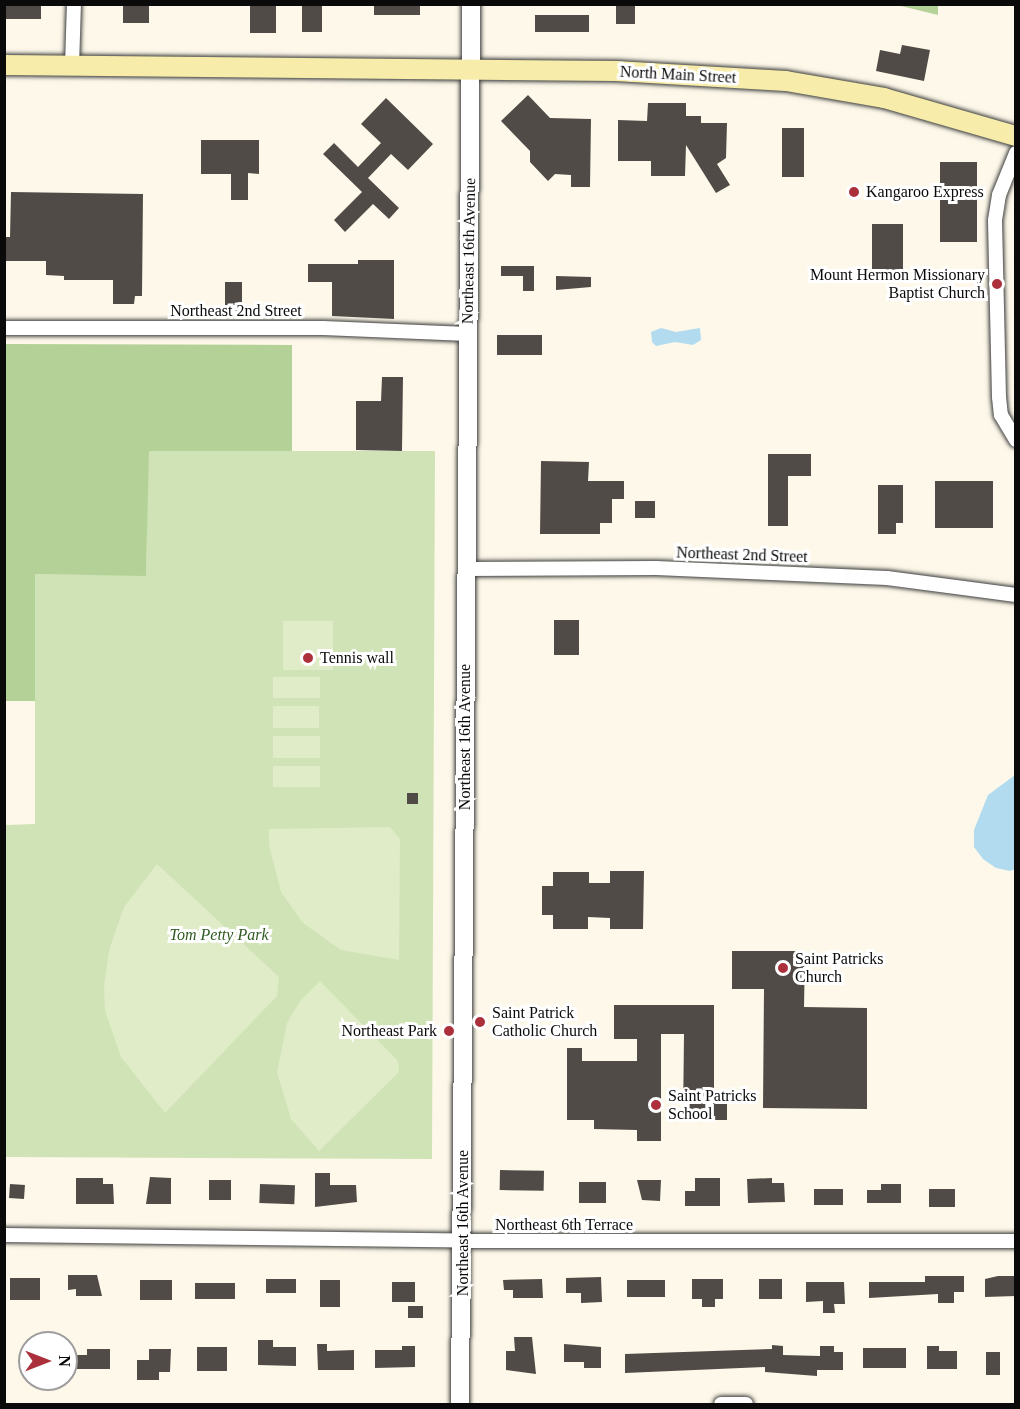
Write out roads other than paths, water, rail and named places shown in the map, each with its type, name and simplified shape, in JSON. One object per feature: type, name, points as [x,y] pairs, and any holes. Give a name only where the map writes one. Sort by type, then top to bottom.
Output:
[{"type":"main road","name":"North Main Street","points":[[4,65],[616,71],[786,81],[885,98],[1016,136]]},
{"type":"street","points":[[72,66],[74,4]]},
{"type":"street","name":"Northeast 16th Avenue","points":[[460,1404],[471,4]]},
{"type":"street","points":[[1016,153],[999,195],[995,221],[999,397],[1001,415],[1016,441]]},
{"type":"street","name":"Northeast 2nd Street","points":[[4,328],[323,328],[468,334]]},
{"type":"street","name":"Northeast 2nd Street","points":[[466,569],[656,568],[887,578],[1016,595]]},
{"type":"street","name":"Northeast 6th Terrace","points":[[4,1235],[463,1241],[1016,1240]]},
{"type":"street","points":[[721,1404],[746,1404]]},
{"type":"water","points":[[661,328],[676,332],[700,328],[701,340],[693,345],[675,342],[656,346],[652,342],[651,332]]},
{"type":"water","points":[[1015,775],[1015,869],[1010,871],[996,868],[983,859],[974,847],[974,830],[988,795]]},
{"type":"place","name":"Kangaroo Express","points":[[854,192]]},
{"type":"place","name":"Mount Hermon Missionary Baptist Church","points":[[997,284]]},
{"type":"place","name":"Tennis wall","points":[[308,658]]},
{"type":"place","name":"Saint Patricks Church","points":[[783,968]]},
{"type":"place","name":"Saint Patrick Catholic Church","points":[[480,1022]]},
{"type":"place","name":"Northeast Park","points":[[449,1031]]},
{"type":"place","name":"Saint Patricks School","points":[[656,1105]]},
{"type":"park label","name":"Tom Petty Park","points":[[219,935]]}]
